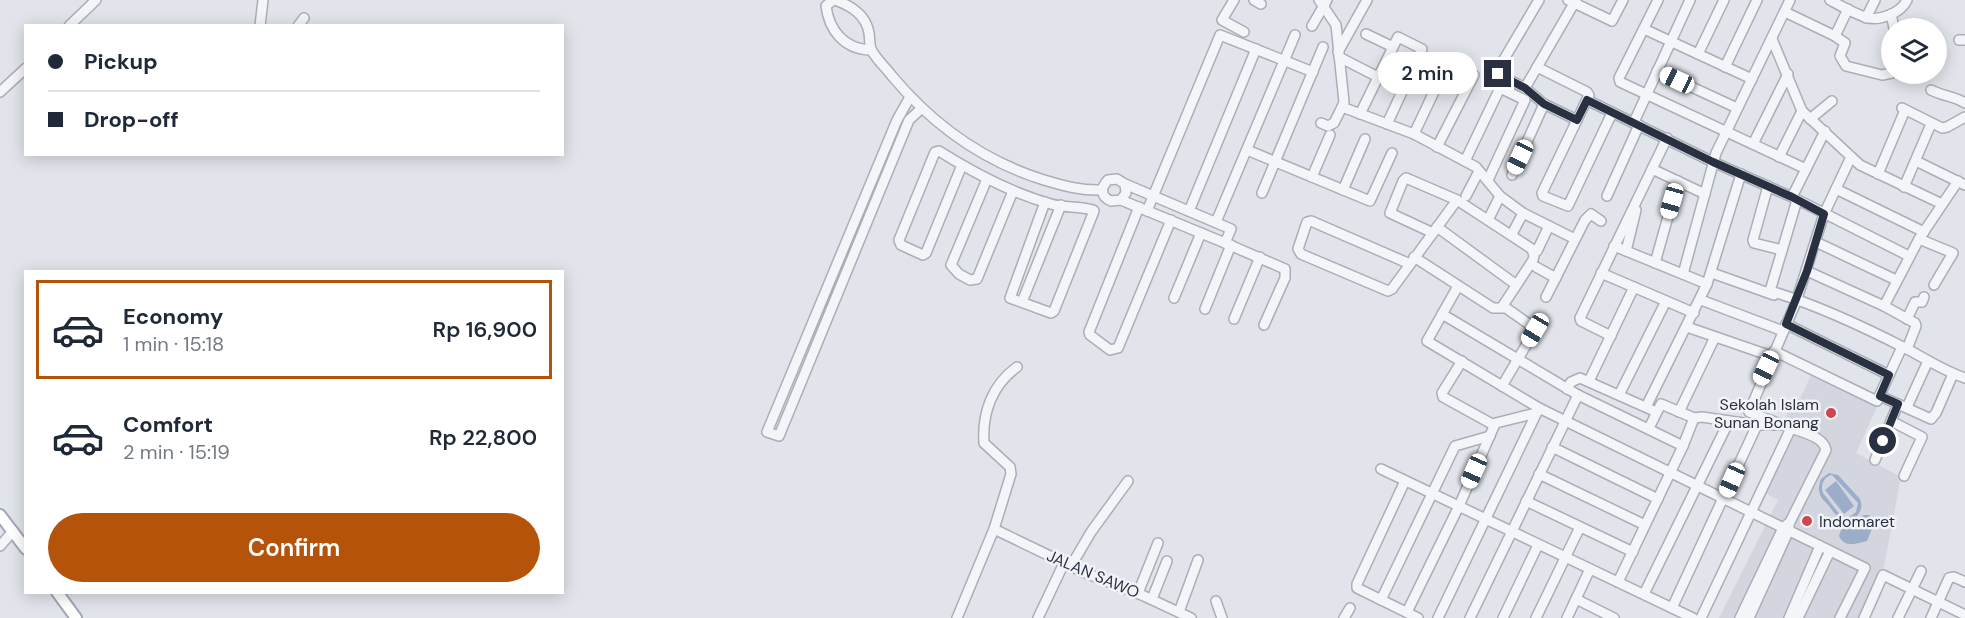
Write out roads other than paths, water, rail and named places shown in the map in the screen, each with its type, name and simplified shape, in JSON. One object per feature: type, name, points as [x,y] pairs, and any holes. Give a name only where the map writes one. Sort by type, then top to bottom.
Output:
[{"type":"main road","points":[[0,515],[24,546]]},
{"type":"main road","points":[[58,594],[76,618]]},
{"type":"street","points":[[71,24],[96,0]]},
{"type":"street","points":[[260,24],[263,0]]},
{"type":"street","points":[[1234,0],[1222,20],[1244,32]]},
{"type":"street","points":[[1339,55],[1367,0]]},
{"type":"street","points":[[1539,0],[1497,71],[1498,74],[1525,88],[1544,104],[1577,120]]},
{"type":"street","points":[[1525,88],[1572,1],[1612,21],[1623,0]]},
{"type":"street","points":[[1659,0],[1619,80],[1622,84],[1806,169]]},
{"type":"street","points":[[1606,196],[1647,94],[1690,0]]},
{"type":"street","points":[[1698,54],[1724,0]]},
{"type":"street","points":[[1725,67],[1756,0]]},
{"type":"street","points":[[1683,274],[1713,162],[1725,132],[1790,0]]},
{"type":"street","points":[[1830,0],[1866,18],[1891,14],[1902,9],[1907,0]]},
{"type":"street","points":[[1866,18],[1875,0]]},
{"type":"street","points":[[870,50],[855,48],[844,42],[837,34],[828,18],[828,1],[850,6],[863,17],[867,26],[870,50],[910,97],[971,147],[993,160],[1058,184],[1102,190]]},
{"type":"street","points":[[1321,123],[1328,126],[1334,123],[1344,102],[1336,25],[1323,2]]},
{"type":"street","points":[[1312,26],[1323,2]]},
{"type":"street","points":[[1835,36],[1848,9]]},
{"type":"street","points":[[1785,12],[1845,43],[1840,56],[1846,66],[1881,75]]},
{"type":"street","points":[[1891,14],[1892,18]]},
{"type":"street","points":[[1644,29],[1752,80]]},
{"type":"street","points":[[1366,34],[1393,47]]},
{"type":"street","points":[[1171,220],[1118,348],[1110,350],[1089,332],[1143,209],[1153,196],[1219,36],[1222,35],[1313,72]]},
{"type":"street","points":[[1216,222],[1294,35]]},
{"type":"street","points":[[1360,114],[1398,37],[1422,49],[1387,124]]},
{"type":"street","points":[[1772,39],[1802,111],[1860,165],[1942,204]]},
{"type":"street","points":[[1262,193],[1323,47]]},
{"type":"street","points":[[1189,211],[1256,49]]},
{"type":"street","points":[[1339,55],[1378,77]]},
{"type":"street","points":[[1414,134],[1448,62],[1474,75],[1437,147]]},
{"type":"street","points":[[1537,67],[1589,95],[1542,193],[1543,196],[1565,207],[1568,206],[1612,112]]},
{"type":"street","points":[[0,92],[24,70]]},
{"type":"street","points":[[1657,71],[1737,108]]},
{"type":"street","points":[[1753,144],[1788,74]]},
{"type":"street","points":[[1465,161],[1500,88],[1525,100],[1488,180]]},
{"type":"street","points":[[1931,90],[1953,96],[1965,103]]},
{"type":"street","points":[[910,97],[897,120],[767,432],[779,436],[908,124],[922,108]]},
{"type":"street","points":[[1587,100],[1909,256]]},
{"type":"street","points":[[1810,118],[1833,101]]},
{"type":"street","points":[[1512,175],[1544,104]]},
{"type":"street","points":[[1342,107],[1414,134],[1465,161],[1479,171],[1500,196],[1523,213],[1575,239]]},
{"type":"street","points":[[1878,174],[1904,109],[1931,124],[1944,128],[1964,119]]},
{"type":"street","points":[[1779,157],[1802,111]]},
{"type":"street","points":[[897,120],[908,124]]},
{"type":"street","points":[[1904,187],[1931,124]]},
{"type":"street","points":[[1825,131],[1806,169],[1795,199],[1770,291],[1797,300],[1905,348],[1965,378]]},
{"type":"street","points":[[1312,177],[1330,135]]},
{"type":"street","points":[[1611,336],[1581,321],[1580,318],[1667,138]]},
{"type":"street","points":[[1343,190],[1365,139]]},
{"type":"street","points":[[1246,150],[1372,201],[1392,153]]},
{"type":"street","points":[[962,165],[926,253],[923,255],[905,248],[899,240],[935,152],[939,151],[987,179],[1013,191],[1053,204],[1091,209],[1094,211],[1052,313],[1010,298],[1010,294],[1053,204]]},
{"type":"street","points":[[1672,608],[1724,499],[1752,424],[1749,412],[1797,300],[1824,214],[1851,157]]},
{"type":"street","points":[[1884,306],[1922,235],[1942,204],[1961,183],[1916,161]]},
{"type":"street","points":[[1652,169],[1705,194]]},
{"type":"street","points":[[1479,171],[1462,198],[1435,230],[1412,260],[1388,291],[1302,254],[1298,249],[1307,222],[1311,221],[1412,260],[1493,308],[1502,307],[1510,310],[1535,330],[1502,386]]},
{"type":"street","points":[[1646,407],[1701,300],[1712,273],[1742,174]]},
{"type":"street","points":[[1502,307],[1515,284],[1533,260],[1532,249],[1462,198],[1409,178],[1403,181],[1390,213],[1435,230],[1515,284]]},
{"type":"street","points":[[987,179],[951,266],[958,274],[970,280],[977,279],[1013,191]]},
{"type":"street","points":[[1125,184],[1126,193],[1121,200],[1109,201],[1104,196],[1102,190],[1105,183],[1111,179],[1119,179],[1125,184],[1231,229],[1205,309]]},
{"type":"street","points":[[1655,263],[1678,181]]},
{"type":"street","points":[[1022,302],[1058,184]]},
{"type":"street","points":[[1768,186],[1753,240],[1754,243],[1782,250]]},
{"type":"street","points":[[1836,189],[1953,252],[1934,285]]},
{"type":"street","points":[[1626,251],[1641,192]]},
{"type":"street","points":[[1490,216],[1500,196]]},
{"type":"street","points":[[1121,200],[1283,267],[1286,272],[1285,278],[1264,325]]},
{"type":"street","points":[[1512,234],[1523,213]]},
{"type":"street","points":[[1546,297],[1585,220],[1591,214],[1601,221]]},
{"type":"street","points":[[1537,251],[1550,226]]},
{"type":"street","points":[[1174,298],[1201,233]]},
{"type":"street","points":[[1816,242],[1896,280]]},
{"type":"street","points":[[1614,246],[1707,284]]},
{"type":"street","points":[[1234,319],[1260,257]]},
{"type":"street","points":[[1536,267],[1556,278]]},
{"type":"street","points":[[1687,327],[1773,354],[1877,401],[1916,326],[1915,323],[1884,306],[1807,271]]},
{"type":"street","points":[[1601,273],[1694,313]]},
{"type":"street","points":[[1712,273],[1797,300]]},
{"type":"street","points":[[1458,286],[1426,340],[1502,386],[1538,411],[1750,512],[1787,527],[1820,546],[1965,616]]},
{"type":"street","points":[[1589,381],[1634,288]]},
{"type":"street","points":[[1906,319],[1915,302],[1922,302],[1924,297]]},
{"type":"street","points":[[1701,300],[1785,327],[1889,375]]},
{"type":"street","points":[[1619,395],[1666,301]]},
{"type":"street","points":[[1442,314],[1567,389],[1683,446]]},
{"type":"street","points":[[1678,412],[1715,337]]},
{"type":"street","points":[[1462,361],[1442,395],[1492,424],[1538,411]]},
{"type":"street","points":[[1875,460],[1891,421],[1903,405],[1928,361]]},
{"type":"street","points":[[957,618],[994,529],[1011,474],[1010,467],[984,443],[984,418],[996,389],[1017,367]]},
{"type":"street","points":[[1904,476],[1953,374]]},
{"type":"street","points":[[1567,389],[1575,379],[1581,378],[1657,412]]},
{"type":"street","points":[[1470,618],[1578,395]]},
{"type":"street","points":[[1880,396],[1931,419]]},
{"type":"street","points":[[1649,428],[1661,404],[1694,418],[1788,426]]},
{"type":"street","points":[[1438,618],[1538,411]]},
{"type":"street","points":[[1740,618],[1753,598],[1826,450],[1819,439],[1749,412]]},
{"type":"street","points":[[1618,582],[1694,418]]},
{"type":"street","points":[[1644,594],[1729,421]]},
{"type":"street","points":[[1891,421],[1922,437]]},
{"type":"street","points":[[1407,612],[1459,506],[1495,424]]},
{"type":"street","points":[[1701,618],[1788,426]]},
{"type":"street","points":[[1382,600],[1455,446],[1490,436]]},
{"type":"street","points":[[1552,447],[1658,499]]},
{"type":"street","points":[[1381,469],[1693,618]]},
{"type":"street","points":[[1539,474],[1645,525]]},
{"type":"street","points":[[1038,618],[1067,564],[1128,481]]},
{"type":"street","points":[[1406,481],[1357,584],[1359,591],[1418,618]]},
{"type":"street","points":[[1526,501],[1633,552]]},
{"type":"street","points":[[1536,618],[1580,527]]},
{"type":"street","name":"JALAN SAWO","points":[[994,529],[1067,564],[1152,599],[1191,618]]},
{"type":"street","points":[[0,546],[13,531]]},
{"type":"street","points":[[1138,593],[1158,543]]},
{"type":"street","points":[[1503,618],[1538,545]]},
{"type":"street","points":[[1789,618],[1820,546]]},
{"type":"street","points":[[1798,618],[1830,551]]},
{"type":"street","points":[[1179,612],[1198,560]]},
{"type":"street","points":[[1152,599],[1167,561]]},
{"type":"street","points":[[1568,618],[1590,568]]},
{"type":"street","points":[[1840,618],[1865,568]]},
{"type":"street","points":[[1898,618],[1921,571]]},
{"type":"street","points":[[1864,618],[1883,575]]},
{"type":"street","points":[[1931,618],[1949,578],[1954,577],[1965,582]]},
{"type":"street","points":[[1749,618],[1753,598]]},
{"type":"street","points":[[1576,599],[1614,618]]},
{"type":"street","points":[[1216,601],[1222,618]]},
{"type":"street","points":[[1344,618],[1350,608]]},
{"type":"water","points":[[1829,473],[1838,475],[1860,499],[1861,508],[1855,518],[1842,520],[1835,514],[1822,499],[1819,488],[1821,479]],"holes":[[[1832,475],[1858,503],[1856,512],[1848,518],[1841,516],[1823,493],[1823,482]]]},
{"type":"water","points":[[1836,481],[1854,506],[1844,514],[1825,490]]},
{"type":"water","points":[[1864,515],[1869,515],[1875,521],[1867,541],[1848,544],[1841,540],[1839,536],[1842,527]]},
{"type":"place","name":"Sekolah Islam Sunan Bonang","points":[[1831,413]]},
{"type":"place","name":"Indomaret","points":[[1807,521]]}]
